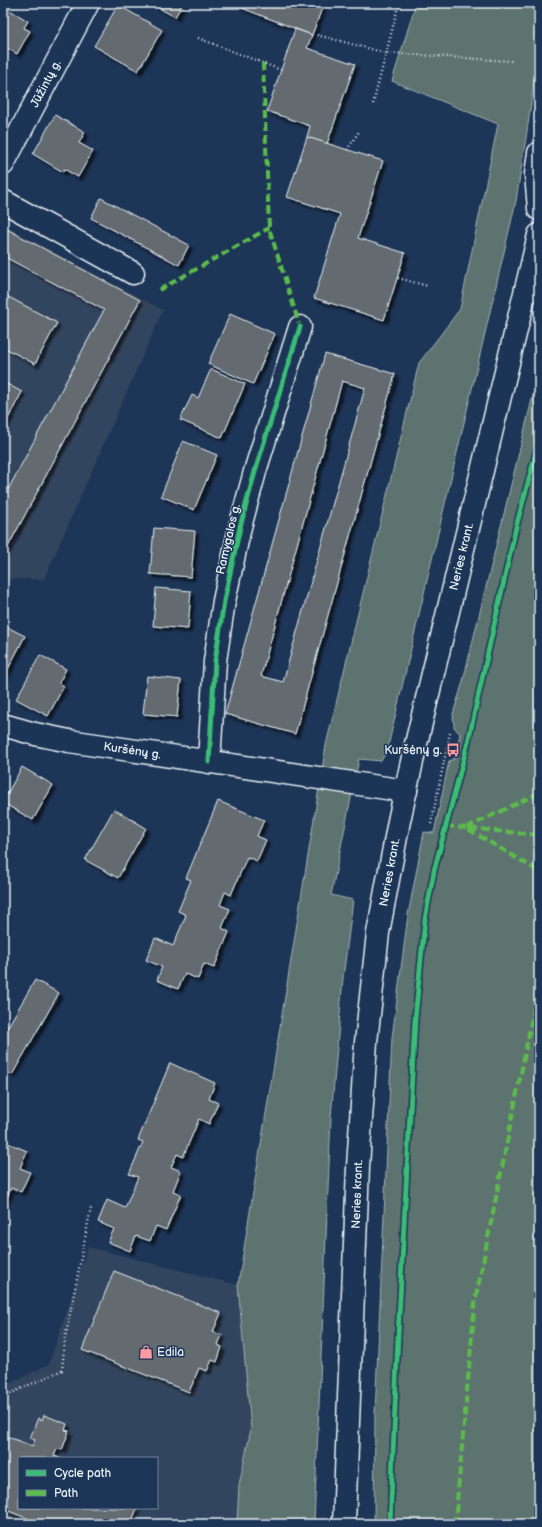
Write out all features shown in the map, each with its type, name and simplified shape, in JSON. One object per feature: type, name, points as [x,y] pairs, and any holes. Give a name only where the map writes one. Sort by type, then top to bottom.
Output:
[{"type":"main road","name":"Jūžintų g.","points":[[3,164],[88,3]]},
{"type":"main road","points":[[539,153],[536,174],[539,209]]},
{"type":"main road","points":[[3,201],[134,273]]},
{"type":"main road","name":"Neries krant.","points":[[344,1524],[358,1167],[366,1042],[378,933],[406,791],[539,235]]},
{"type":"main road","name":"Ramygalos g.","points":[[209,762],[215,661],[226,593],[240,527],[256,468],[300,327]]},
{"type":"main road","name":"Kuršėnų g.","points":[[5,730],[69,741],[406,791]]},
{"type":"path","points":[[373,104],[399,3]]},
{"type":"path","points":[[317,35],[386,53],[512,61]]},
{"type":"path","points":[[198,38],[281,70]]},
{"type":"path","points":[[347,150],[360,130]]},
{"type":"path","points":[[398,278],[428,286]]},
{"type":"path","points":[[431,824],[450,733]]},
{"type":"path","points":[[3,1397],[62,1370],[65,1339],[91,1208]]},
{"type":"shaded area","points":[[3,225],[163,310],[44,579],[3,579]]},
{"type":"shaded area","points":[[88,1247],[238,1285],[251,1430],[239,1485],[237,1524],[3,1524],[3,1387],[49,1364]]},
{"type":"green space","points":[[416,3],[539,3],[537,52],[528,127],[516,201],[387,751],[381,761],[359,759],[331,895],[353,900],[343,978],[331,1117],[314,1524],[237,1524],[239,1485],[251,1429],[238,1285],[326,745],[419,363],[460,309],[498,124],[392,81]]},
{"type":"green space","points":[[539,378],[539,1524],[374,1524],[375,1414],[392,1038],[408,915],[424,832],[434,833],[449,761],[454,759],[460,734],[454,727],[453,714],[462,685],[537,379]]},
{"type":"building","points":[[150,3],[183,3],[175,17]]},
{"type":"building","points":[[241,3],[324,3],[312,35],[239,7]]},
{"type":"building","points":[[118,5],[162,30],[138,71],[94,46]]},
{"type":"building","points":[[8,9],[28,21],[24,28],[30,31],[17,54],[3,46],[3,18]]},
{"type":"building","points":[[295,29],[312,35],[307,48],[355,64],[327,144],[307,137],[310,126],[267,111]]},
{"type":"building","points":[[55,115],[85,132],[79,143],[93,151],[78,177],[64,169],[63,172],[33,154]]},
{"type":"building","points":[[307,137],[383,161],[358,238],[405,253],[384,320],[314,298],[340,214],[287,197]]},
{"type":"building","points":[[101,198],[189,245],[179,265],[91,218]]},
{"type":"building","points":[[3,227],[140,300],[3,556],[3,499],[104,310],[3,256]]},
{"type":"building","points":[[3,294],[57,323],[35,364],[3,347]]},
{"type":"building","points":[[230,314],[275,334],[253,384],[208,364]]},
{"type":"building","points":[[325,354],[395,374],[295,734],[225,714]],"holes":[[[342,381],[365,388],[283,682],[261,676]]]},
{"type":"building","points":[[211,369],[245,384],[222,438],[180,420],[192,395],[198,398]]},
{"type":"building","points":[[3,382],[22,392],[3,428]]},
{"type":"building","points":[[183,441],[217,455],[194,510],[161,496]]},
{"type":"building","points":[[154,528],[195,531],[191,577],[150,574]]},
{"type":"building","points":[[156,588],[191,591],[188,629],[153,626]]},
{"type":"building","points":[[3,625],[25,636],[3,679]]},
{"type":"building","points":[[40,655],[66,669],[59,683],[64,686],[48,716],[16,699]]},
{"type":"building","points":[[147,676],[181,680],[177,717],[143,714]]},
{"type":"building","points":[[22,767],[53,785],[33,820],[3,803]]},
{"type":"building","points":[[218,801],[264,820],[257,836],[266,840],[257,861],[247,857],[231,895],[225,892],[220,905],[230,909],[222,928],[229,932],[214,968],[204,964],[198,979],[185,974],[178,989],[157,980],[162,967],[146,960],[155,938],[173,946],[186,915],[178,911],[191,880],[186,878]]},
{"type":"building","points":[[114,809],[146,828],[118,878],[85,860]]},
{"type":"building","points":[[35,980],[59,993],[12,1075],[3,1070],[3,1035]]},
{"type":"building","points":[[170,1063],[215,1083],[209,1099],[218,1103],[209,1124],[199,1119],[183,1157],[177,1154],[171,1167],[181,1171],[173,1191],[181,1194],[166,1230],[156,1226],[150,1241],[136,1236],[130,1251],[108,1242],[114,1229],[98,1222],[107,1200],[125,1208],[138,1177],[129,1174],[143,1142],[138,1140]]},
{"type":"building","points":[[3,1141],[27,1151],[20,1168],[30,1172],[21,1192],[11,1188],[3,1207]]},
{"type":"building","points":[[114,1271],[221,1313],[213,1332],[222,1335],[218,1345],[222,1347],[217,1362],[212,1360],[207,1371],[199,1368],[189,1392],[82,1350]]},
{"type":"building","points":[[44,1415],[67,1424],[65,1430],[69,1431],[62,1450],[57,1449],[54,1456],[57,1457],[18,1457],[18,1509],[137,1509],[131,1524],[42,1524],[3,1509],[3,1435],[32,1446],[35,1440],[30,1438],[38,1418],[42,1420]]},
{"type":"marked path","points":[[263,63],[269,228],[300,327]]},
{"type":"marked path","points":[[159,290],[269,228]]},
{"type":"marked path","points":[[539,793],[466,828],[535,869],[539,874]]},
{"type":"marked path","points":[[446,826],[539,835]]},
{"type":"marked path","points":[[455,1524],[475,1302],[539,983]]},
{"type":"cycle path","points":[[209,762],[215,661],[224,601],[240,527],[256,468],[300,327]]},
{"type":"cycle path","points":[[390,1524],[398,1336],[415,1019],[425,919],[434,871],[467,746],[516,527],[539,442]]},
{"type":"place","name":"Kuršėnų g.","points":[[453,750]]},
{"type":"place","name":"Edila","points":[[146,1352]]}]
